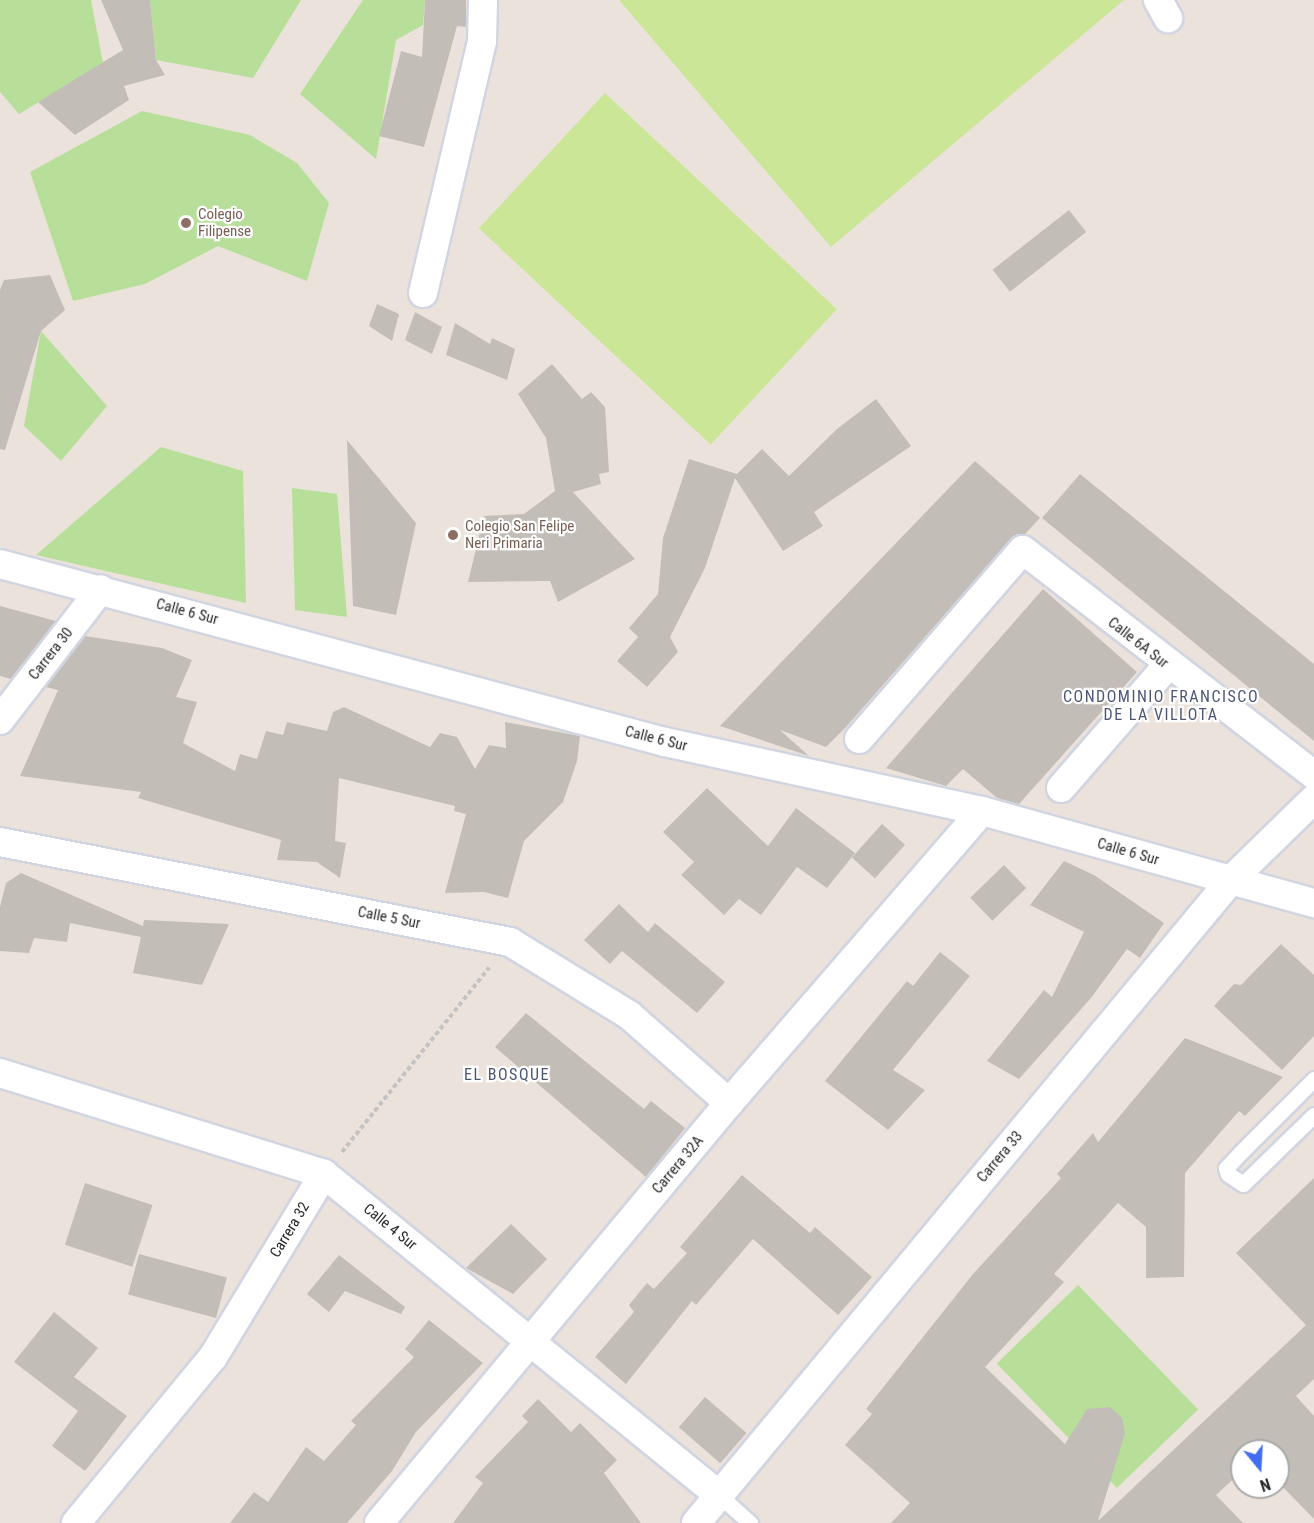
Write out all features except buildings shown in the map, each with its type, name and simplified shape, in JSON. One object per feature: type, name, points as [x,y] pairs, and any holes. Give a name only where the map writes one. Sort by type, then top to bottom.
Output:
[{"type":"street","points":[[423,293],[482,42],[483,0]]},
{"type":"street","name":"Calle 6A Sur","points":[[859,739],[1023,550],[1167,666],[1314,775]]},
{"type":"street","name":"Calle 6 Sur","points":[[0,564],[101,588],[665,742],[982,811],[1314,903]]},
{"type":"street","name":"Carrera 30","points":[[0,720],[101,588]]},
{"type":"street","points":[[1061,788],[1167,666]]},
{"type":"street","name":"Carrera 33","points":[[696,1523],[1231,880],[1314,800]]},
{"type":"street","name":"Carrera 32A","points":[[379,1523],[729,1103],[982,811]]},
{"type":"street","name":"Calle 5 Sur","points":[[0,842],[510,942],[629,1015],[729,1103]]},
{"type":"street","name":"Calle 4 Sur","points":[[0,1073],[324,1174],[719,1495]]},
{"type":"street","name":"Carrera 32","points":[[76,1523],[213,1358],[324,1174]]},
{"type":"lane","points":[[1314,1079],[1226,1168],[1228,1174],[1243,1184],[1314,1116]]},
{"type":"lane","points":[[719,1495],[750,1523]]},
{"type":"path","points":[[324,1174],[510,942]]},
{"type":"green space","points":[[0,0],[91,0],[103,63],[19,114],[0,92]]},
{"type":"green space","points":[[150,0],[301,0],[253,78],[156,60]]},
{"type":"green space","points":[[363,0],[425,0],[423,25],[396,40],[376,159],[300,94]]},
{"type":"green space","points":[[619,0],[1124,0],[831,247]]},
{"type":"green space","points":[[605,93],[837,309],[711,444],[479,228]]},
{"type":"green space","points":[[142,111],[250,135],[297,163],[329,203],[307,281],[218,246],[145,284],[73,301],[30,172]]},
{"type":"green space","points":[[41,331],[107,406],[61,461],[24,426]]},
{"type":"green space","points":[[161,447],[243,471],[246,603],[36,555]]},
{"type":"green space","points":[[292,488],[337,494],[347,617],[295,610]]},
{"type":"green space","points":[[1078,1285],[1198,1409],[1117,1488],[997,1363]]},
{"type":"place","name":"Colegio Filipense","points":[[186,223]]},
{"type":"place","name":"Colegio San Felipe Neri Primaria","points":[[453,535]]},
{"type":"district","name":"CONDOMINIO FRANCISCO DE LA VILLOTA","points":[[1161,706]]},
{"type":"district","name":"EL BOSQUE","points":[[507,1075]]}]
